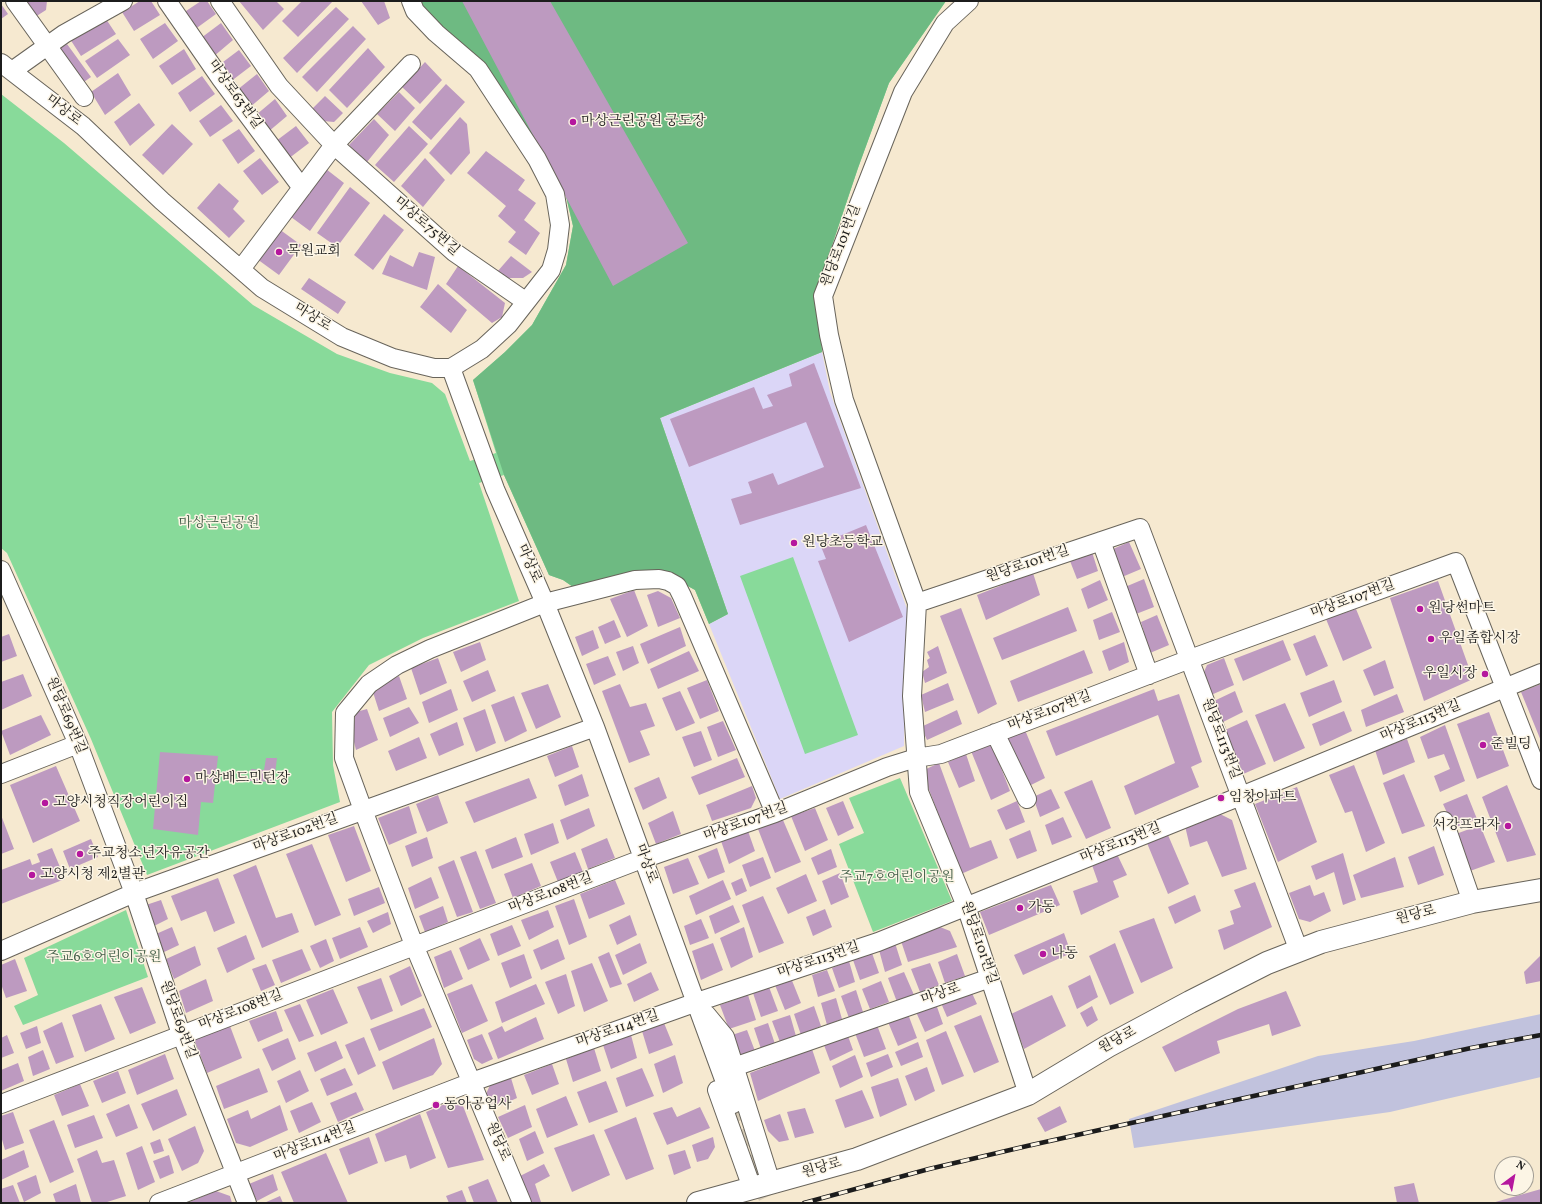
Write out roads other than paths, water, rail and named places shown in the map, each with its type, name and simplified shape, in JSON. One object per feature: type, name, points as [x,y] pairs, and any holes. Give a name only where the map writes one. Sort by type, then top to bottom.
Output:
[{"type":"main road","name":"원당로","points":[[698,1203],[857,1159],[1028,1094],[1108,1046],[1190,1002],[1267,963],[1321,942],[1472,902],[1541,890]]},
{"type":"street","points":[[15,1],[84,97]]},
{"type":"street","points":[[7,67],[47,46],[64,34],[124,1]]},
{"type":"street","name":"마상로63번길","points":[[167,1],[221,79],[302,188]]},
{"type":"street","points":[[220,1],[279,86],[334,145]]},
{"type":"street","points":[[411,1],[415,11],[436,33],[478,70],[537,160],[555,194],[560,225],[557,250],[551,270],[525,301],[508,325],[482,349],[451,368]]},
{"type":"street","name":"원당로101번길","points":[[969,1],[945,22],[903,92],[823,296],[829,334],[844,400],[917,603],[912,696],[918,792],[966,906],[1028,1094]]},
{"type":"street","points":[[241,270],[334,145],[411,64]]},
{"type":"street","name":"마상로","points":[[7,67],[83,126],[162,201],[262,288],[342,337],[394,358],[434,368],[451,368],[495,489],[545,603],[595,727],[643,860],[697,1002],[733,1104]]},
{"type":"street","name":"마상로75번길","points":[[334,145],[454,252],[525,301]]},
{"type":"street","name":"원당로101번길","points":[[917,603],[1140,528]]},
{"type":"street","name":"원당로113번길","points":[[1140,528],[1299,951]]},
{"type":"street","points":[[1101,540],[1148,675]]},
{"type":"street","name":"마상로107번길","points":[[643,860],[775,813],[916,758],[942,754],[1190,659],[1456,562],[1504,687]]},
{"type":"street","name":"원당로69번길","points":[[1,570],[78,744],[134,893],[181,1034],[247,1203]]},
{"type":"street","points":[[472,1082],[414,945],[362,810],[344,758],[345,713],[369,684],[397,665],[430,649],[545,603],[635,580],[648,578],[668,581],[677,586],[775,813]]},
{"type":"street","name":"마상로113번길","points":[[697,1002],[878,942],[1541,673]]},
{"type":"street","points":[[1504,687],[1541,780]]},
{"type":"street","name":"마상로102번길","points":[[1,951],[134,893],[595,727]]},
{"type":"street","points":[[995,733],[1027,799]]},
{"type":"street","points":[[1,774],[78,744]]},
{"type":"street","points":[[1444,821],[1472,902]]},
{"type":"street","name":"마상로108번길","points":[[1,1104],[414,945],[643,860]]},
{"type":"street","name":"마상로","points":[[734,1067],[990,978]]},
{"type":"street","points":[[697,1002],[725,1037],[734,1067],[761,1186]]},
{"type":"street","points":[[697,1002],[701,1045],[761,1186]]},
{"type":"street","name":"마상로114번길","points":[[159,1203],[472,1082],[697,1002]]},
{"type":"street","name":"원당로","points":[[472,1082],[522,1203]]},
{"type":"tunnel","points":[[733,1104],[770,1203]]},
{"type":"railway","points":[[804,1203],[929,1169],[1027,1146],[1471,1048],[1541,1035]]},
{"type":"place","name":"마상근린공원 궁도장","points":[[573,122]]},
{"type":"place","name":"목원교회","points":[[279,252]]},
{"type":"place","name":"원당초등학교","points":[[794,543]]},
{"type":"place","name":"원당썬마트","points":[[1420,609]]},
{"type":"place","name":"우일좀합시장","points":[[1431,639]]},
{"type":"place","name":"우일시장","points":[[1485,674]]},
{"type":"place","name":"준빌딩","points":[[1483,745]]},
{"type":"place","name":"마상배드민턴장","points":[[187,779]]},
{"type":"place","name":"임창아파트","points":[[1221,798]]},
{"type":"place","name":"고양시청직장어린이집","points":[[45,803]]},
{"type":"place","name":"서강프라자","points":[[1508,826]]},
{"type":"place","name":"주교청소년자유공간","points":[[80,854]]},
{"type":"place","name":"고양시청 제2별관","points":[[32,875]]},
{"type":"place","name":"가동","points":[[1020,908]]},
{"type":"place","name":"나동","points":[[1043,954]]},
{"type":"place","name":"동아공업사","points":[[436,1105]]},
{"type":"park label","name":"마상근린공원","points":[[219,524]]},
{"type":"park label","name":"주교7호어린이공원","points":[[897,878]]},
{"type":"park label","name":"주교6호어린이공원","points":[[104,958]]}]
